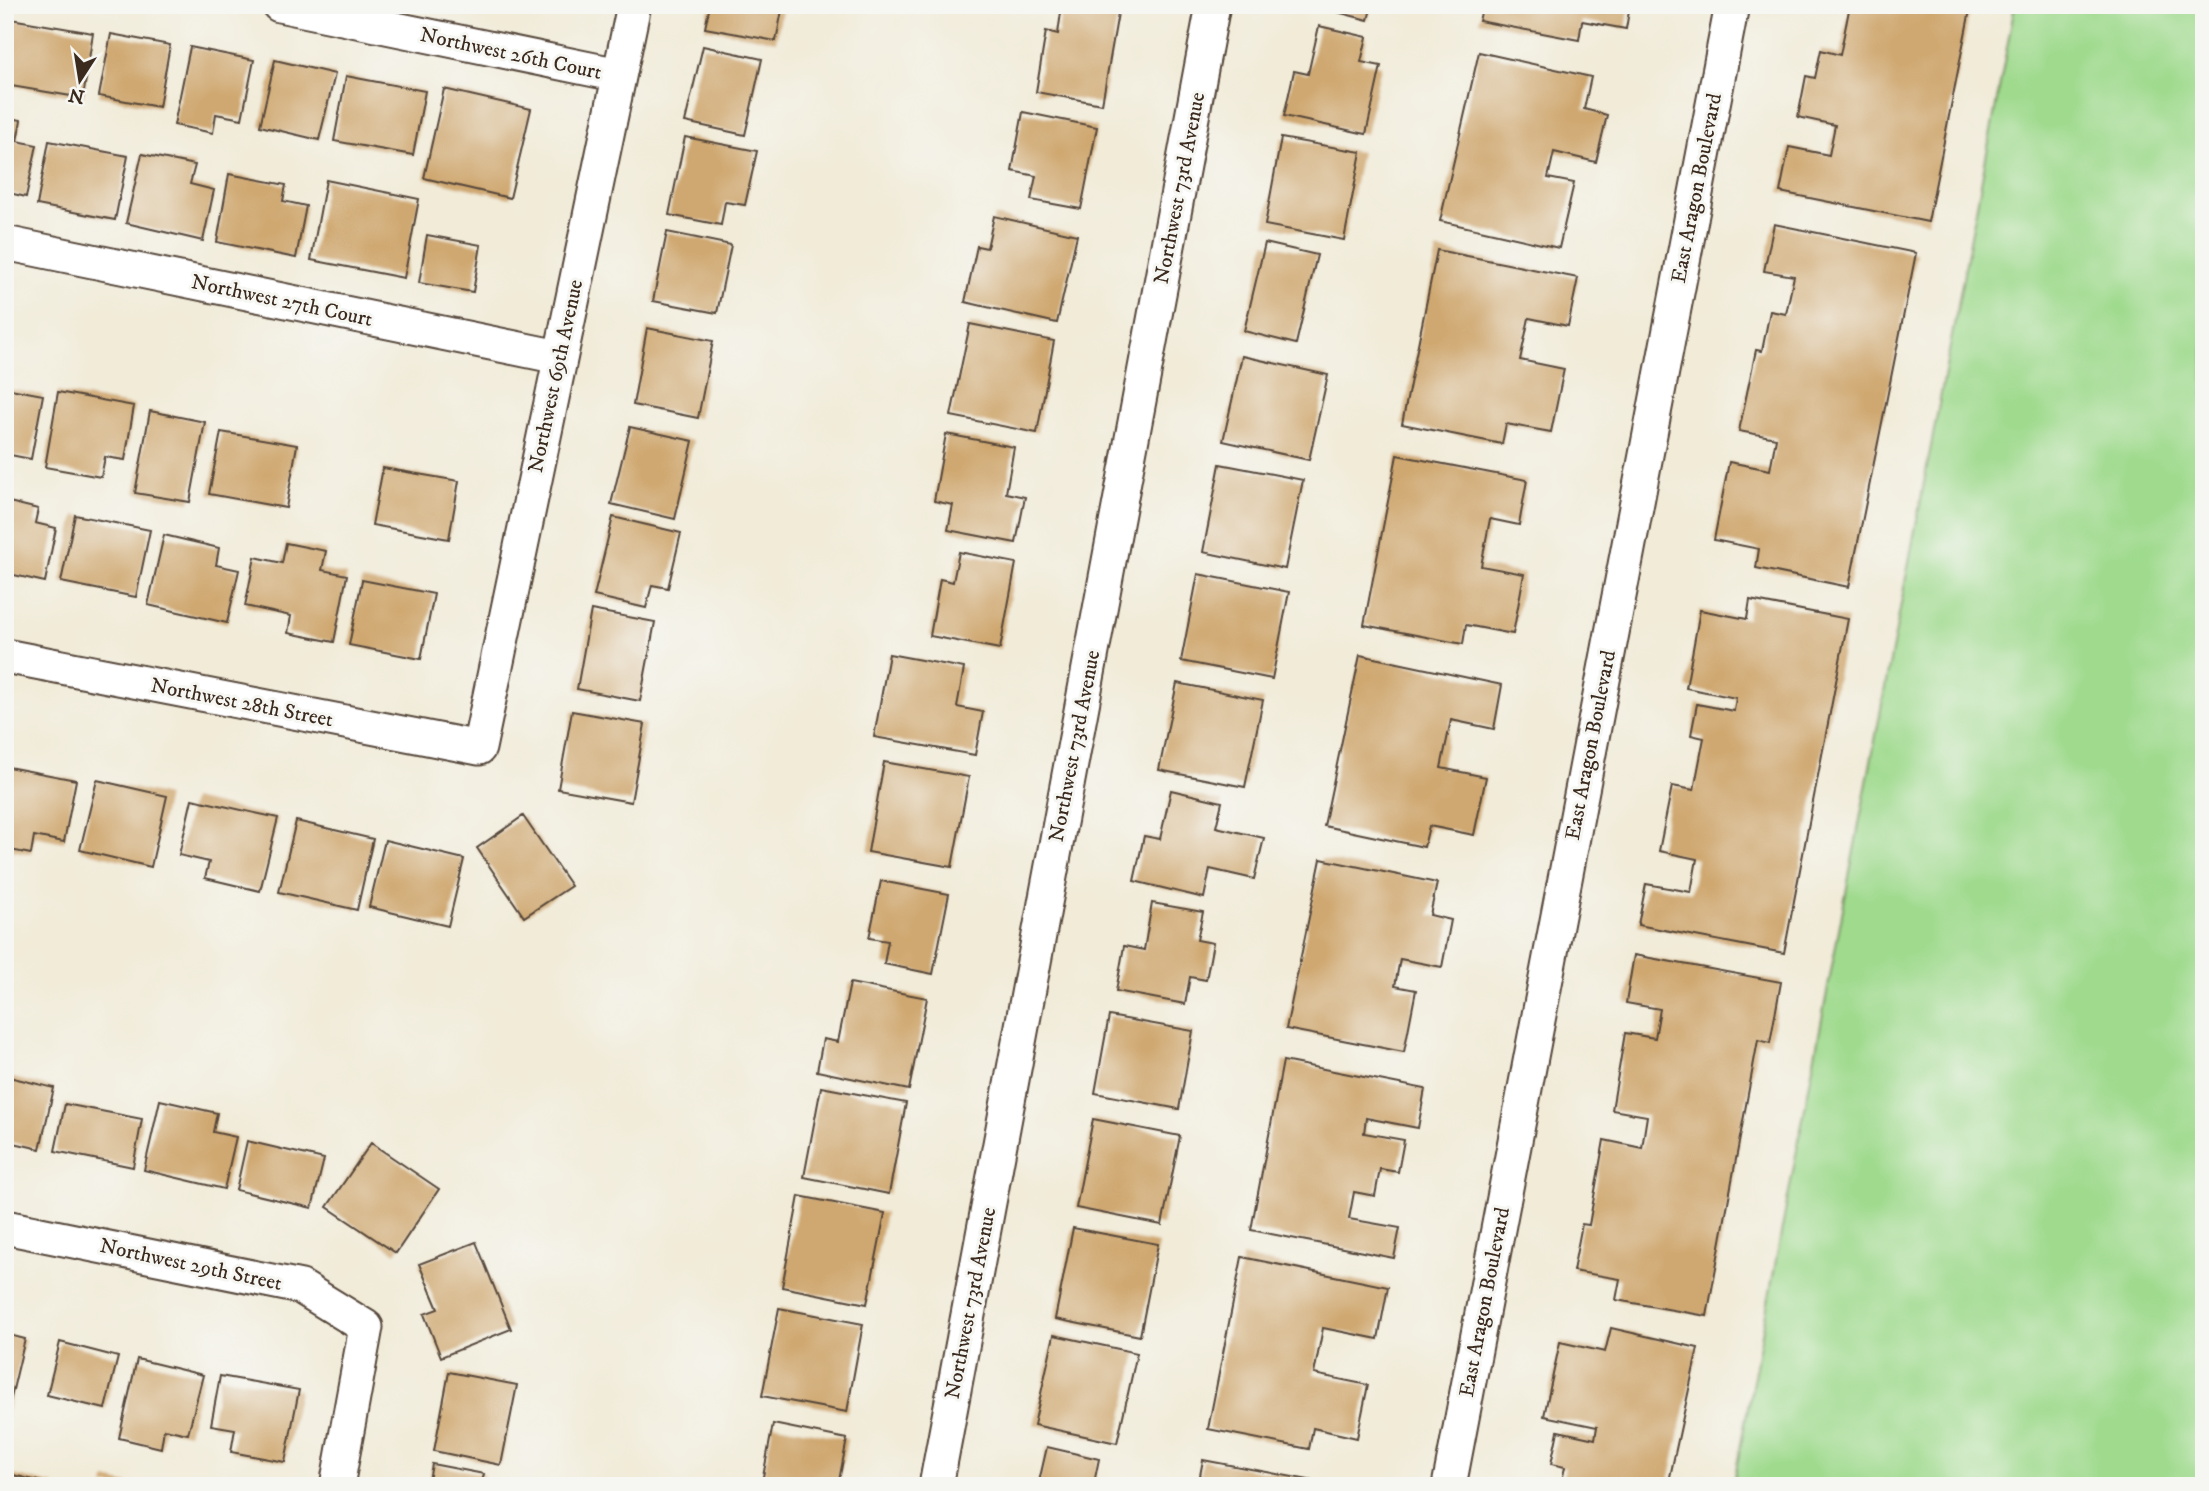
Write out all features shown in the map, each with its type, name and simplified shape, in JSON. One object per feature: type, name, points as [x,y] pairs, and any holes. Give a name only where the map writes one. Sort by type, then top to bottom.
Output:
[{"type":"street","name":"Northwest 26th Court","points":[[279,5],[619,75]]},
{"type":"street","name":"Northwest 69th Avenue","points":[[479,748],[634,5]]},
{"type":"street","name":"Northwest 73rd Avenue","points":[[936,1486],[1213,5]]},
{"type":"street","name":"East Aragon Boulevard","points":[[1450,1486],[1732,5]]},
{"type":"street","name":"Northwest 27th Court","points":[[5,243],[559,357]]},
{"type":"street","name":"Northwest 28th Street","points":[[5,656],[479,748]]},
{"type":"street","name":"Northwest 29th Street","points":[[5,1227],[301,1287],[366,1327],[337,1486]]},
{"type":"green space","points":[[2015,5],[2204,5],[2204,1486],[1733,1486]]},
{"type":"building","points":[[710,5],[783,5],[776,41],[705,28]]},
{"type":"building","points":[[1062,5],[1118,13],[1102,104],[1036,92],[1046,31],[1058,34]]},
{"type":"building","points":[[1310,5],[1372,5],[1368,20]]},
{"type":"building","points":[[1483,5],[1630,5],[1626,29],[1582,21],[1579,40],[1479,21]]},
{"type":"building","points":[[1850,5],[1971,5],[1928,222],[1780,192],[1789,147],[1829,155],[1835,125],[1798,117],[1806,76],[1815,78],[1821,50],[1840,55]]},
{"type":"building","points":[[5,18],[93,33],[83,98],[5,85]]},
{"type":"building","points":[[1319,26],[1367,37],[1361,62],[1381,66],[1366,134],[1284,116],[1294,71],[1308,74]]},
{"type":"building","points":[[111,34],[170,45],[159,107],[99,96]]},
{"type":"building","points":[[703,46],[762,59],[745,135],[685,122]]},
{"type":"building","points":[[190,47],[254,60],[242,119],[216,114],[213,133],[174,125]]},
{"type":"building","points":[[1479,52],[1591,77],[1584,109],[1607,115],[1596,162],[1554,152],[1548,178],[1574,183],[1559,248],[1440,221]]},
{"type":"building","points":[[275,60],[335,74],[319,140],[260,126]]},
{"type":"building","points":[[346,76],[425,91],[413,155],[334,141]]},
{"type":"building","points":[[444,89],[531,109],[510,198],[424,178]]},
{"type":"building","points":[[1023,112],[1097,127],[1081,209],[1031,200],[1036,176],[1012,171]]},
{"type":"building","points":[[5,117],[21,120],[17,141],[37,145],[26,197],[5,192]]},
{"type":"building","points":[[685,137],[757,151],[745,205],[725,202],[721,225],[669,215]]},
{"type":"building","points":[[1281,138],[1361,152],[1344,240],[1265,225]]},
{"type":"building","points":[[49,141],[128,156],[115,220],[37,205]]},
{"type":"building","points":[[142,154],[195,165],[190,184],[214,190],[203,241],[126,223]]},
{"type":"building","points":[[229,174],[286,185],[283,201],[306,206],[296,258],[217,242]]},
{"type":"building","points":[[326,180],[419,199],[404,278],[311,260]]},
{"type":"building","points":[[994,216],[1077,235],[1057,323],[965,302],[977,246],[987,248]]},
{"type":"building","points":[[1774,224],[1916,253],[1849,587],[1756,568],[1759,549],[1714,540],[1729,462],[1770,470],[1776,438],[1739,431],[1756,350],[1762,351],[1770,311],[1786,314],[1794,276],[1764,271]]},
{"type":"building","points":[[667,232],[731,245],[717,313],[653,301]]},
{"type":"building","points":[[427,235],[481,245],[473,292],[419,283]]},
{"type":"building","points":[[1265,243],[1317,255],[1296,344],[1244,331]]},
{"type":"building","points":[[1437,250],[1578,278],[1568,326],[1529,318],[1520,360],[1564,369],[1551,432],[1506,424],[1502,444],[1402,424]]},
{"type":"building","points":[[970,324],[1054,341],[1037,433],[951,416]]},
{"type":"building","points":[[647,328],[713,341],[698,418],[633,405]]},
{"type":"building","points":[[1242,356],[1328,375],[1309,460],[1223,441]]},
{"type":"building","points":[[5,388],[43,395],[31,459],[5,454]]},
{"type":"building","points":[[58,392],[134,406],[125,460],[105,457],[101,477],[45,467]]},
{"type":"building","points":[[150,411],[205,422],[190,502],[135,493]]},
{"type":"building","points":[[630,427],[693,441],[675,519],[611,504]]},
{"type":"building","points":[[221,432],[297,445],[286,508],[209,494]]},
{"type":"building","points":[[946,434],[1014,447],[1006,493],[1025,497],[1016,543],[948,530],[953,505],[934,501]]},
{"type":"building","points":[[1397,455],[1527,480],[1519,525],[1490,519],[1481,566],[1524,574],[1513,634],[1466,625],[1463,644],[1364,625]]},
{"type":"building","points":[[1220,464],[1303,480],[1285,569],[1203,552]]},
{"type":"building","points":[[383,468],[459,481],[449,539],[372,525]]},
{"type":"building","points":[[5,501],[38,509],[35,523],[56,528],[45,582],[5,573]]},
{"type":"building","points":[[75,515],[150,530],[136,597],[61,582]]},
{"type":"building","points":[[613,517],[681,533],[668,588],[652,585],[646,608],[594,596]]},
{"type":"building","points":[[164,535],[219,548],[216,565],[239,570],[227,623],[148,605]]},
{"type":"building","points":[[286,543],[326,551],[322,570],[347,575],[334,642],[288,633],[291,616],[245,606],[255,557],[282,563]]},
{"type":"building","points":[[959,552],[1016,563],[1000,649],[930,636],[940,579],[953,582]]},
{"type":"building","points":[[1198,574],[1289,592],[1272,679],[1181,661]]},
{"type":"building","points":[[362,580],[434,594],[421,659],[349,645]]},
{"type":"building","points":[[1750,600],[1848,619],[1784,953],[1638,925],[1646,884],[1691,892],[1697,859],[1659,851],[1672,786],[1694,790],[1704,738],[1691,735],[1697,704],[1734,711],[1736,698],[1686,688],[1700,610],[1747,619]]},
{"type":"building","points":[[591,610],[655,622],[640,701],[577,689]]},
{"type":"building","points":[[889,654],[964,668],[957,707],[983,712],[975,755],[874,737]]},
{"type":"building","points":[[1360,655],[1502,685],[1494,729],[1451,720],[1441,768],[1486,777],[1474,835],[1429,826],[1424,847],[1324,826]]},
{"type":"building","points":[[1177,683],[1263,700],[1245,787],[1159,770]]},
{"type":"building","points":[[572,711],[645,724],[631,802],[558,789]]},
{"type":"building","points":[[884,762],[969,777],[952,867],[868,852]]},
{"type":"building","points":[[8,767],[76,780],[64,842],[34,836],[31,854],[5,849]]},
{"type":"building","points":[[97,780],[167,796],[151,867],[80,850]]},
{"type":"building","points":[[1171,790],[1222,802],[1216,827],[1264,838],[1254,879],[1210,869],[1204,898],[1134,881],[1144,836],[1160,839]]},
{"type":"building","points":[[192,799],[278,818],[260,891],[205,878],[209,862],[179,855]]},
{"type":"building","points":[[523,816],[571,886],[524,917],[477,848]]},
{"type":"building","points":[[296,821],[373,839],[357,910],[279,892]]},
{"type":"building","points":[[385,840],[464,859],[448,926],[369,907]]},
{"type":"building","points":[[1321,859],[1437,883],[1430,915],[1451,920],[1442,967],[1400,959],[1395,986],[1416,990],[1404,1052],[1286,1029]]},
{"type":"building","points":[[881,881],[949,894],[933,974],[884,964],[888,941],[869,938]]},
{"type":"building","points":[[1152,903],[1203,912],[1197,940],[1213,943],[1206,980],[1190,977],[1185,1004],[1116,991],[1124,946],[1144,950]]},
{"type":"building","points":[[1634,955],[1781,982],[1770,1043],[1758,1040],[1707,1316],[1616,1300],[1620,1279],[1573,1271],[1582,1224],[1589,1225],[1604,1140],[1642,1148],[1647,1116],[1612,1110],[1625,1033],[1655,1038],[1660,1009],[1626,1003]]},
{"type":"building","points":[[850,983],[927,998],[909,1090],[817,1071],[823,1039],[838,1042]]},
{"type":"building","points":[[1109,1016],[1193,1031],[1179,1109],[1095,1093]]},
{"type":"building","points":[[1283,1061],[1425,1089],[1418,1128],[1366,1118],[1364,1133],[1404,1140],[1398,1172],[1380,1169],[1375,1196],[1354,1192],[1349,1219],[1400,1228],[1394,1258],[1251,1230]]},
{"type":"building","points":[[5,1076],[54,1088],[40,1149],[5,1141]]},
{"type":"building","points":[[821,1087],[906,1103],[889,1194],[804,1177]]},
{"type":"building","points":[[160,1100],[217,1113],[213,1132],[236,1137],[224,1189],[144,1170]]},
{"type":"building","points":[[65,1104],[142,1119],[133,1167],[55,1151]]},
{"type":"building","points":[[1093,1119],[1180,1136],[1162,1225],[1076,1208]]},
{"type":"building","points":[[247,1141],[324,1159],[312,1208],[236,1190]]},
{"type":"building","points":[[371,1143],[439,1189],[396,1253],[327,1207]]},
{"type":"building","points":[[799,1196],[885,1213],[867,1304],[782,1287]]},
{"type":"building","points":[[1073,1228],[1158,1244],[1140,1336],[1055,1319]]},
{"type":"building","points":[[476,1242],[511,1329],[441,1357],[424,1314],[438,1309],[419,1264]]},
{"type":"building","points":[[1242,1257],[1388,1287],[1378,1339],[1323,1328],[1314,1374],[1368,1385],[1357,1438],[1313,1428],[1309,1449],[1208,1429]]},
{"type":"building","points":[[779,1308],[863,1324],[847,1412],[762,1396]]},
{"type":"building","points":[[1611,1328],[1698,1348],[1668,1486],[1561,1486],[1565,1467],[1551,1464],[1558,1431],[1595,1439],[1597,1427],[1544,1416],[1560,1342],[1605,1352]]},
{"type":"building","points":[[5,1334],[25,1339],[6,1419],[5,1419]]},
{"type":"building","points":[[1054,1335],[1137,1353],[1117,1443],[1034,1425]]},
{"type":"building","points":[[60,1342],[118,1357],[105,1409],[47,1395]]},
{"type":"building","points":[[137,1359],[203,1375],[188,1434],[164,1429],[161,1448],[119,1438]]},
{"type":"building","points":[[449,1372],[517,1385],[501,1465],[434,1451]]},
{"type":"building","points":[[220,1376],[299,1390],[285,1462],[231,1452],[235,1429],[211,1425]]},
{"type":"building","points":[[773,1424],[847,1439],[838,1486],[784,1486],[762,1482]]},
{"type":"building","points":[[1047,1447],[1099,1459],[1094,1483],[1102,1486],[1038,1486]]},
{"type":"building","points":[[1203,1460],[1330,1484],[1198,1486]]},
{"type":"building","points":[[432,1464],[484,1474],[481,1486],[428,1486]]},
{"type":"building","points":[[13,1475],[55,1485],[55,1486],[10,1486]]},
{"type":"building","points":[[106,1479],[132,1485],[104,1486]]}]
